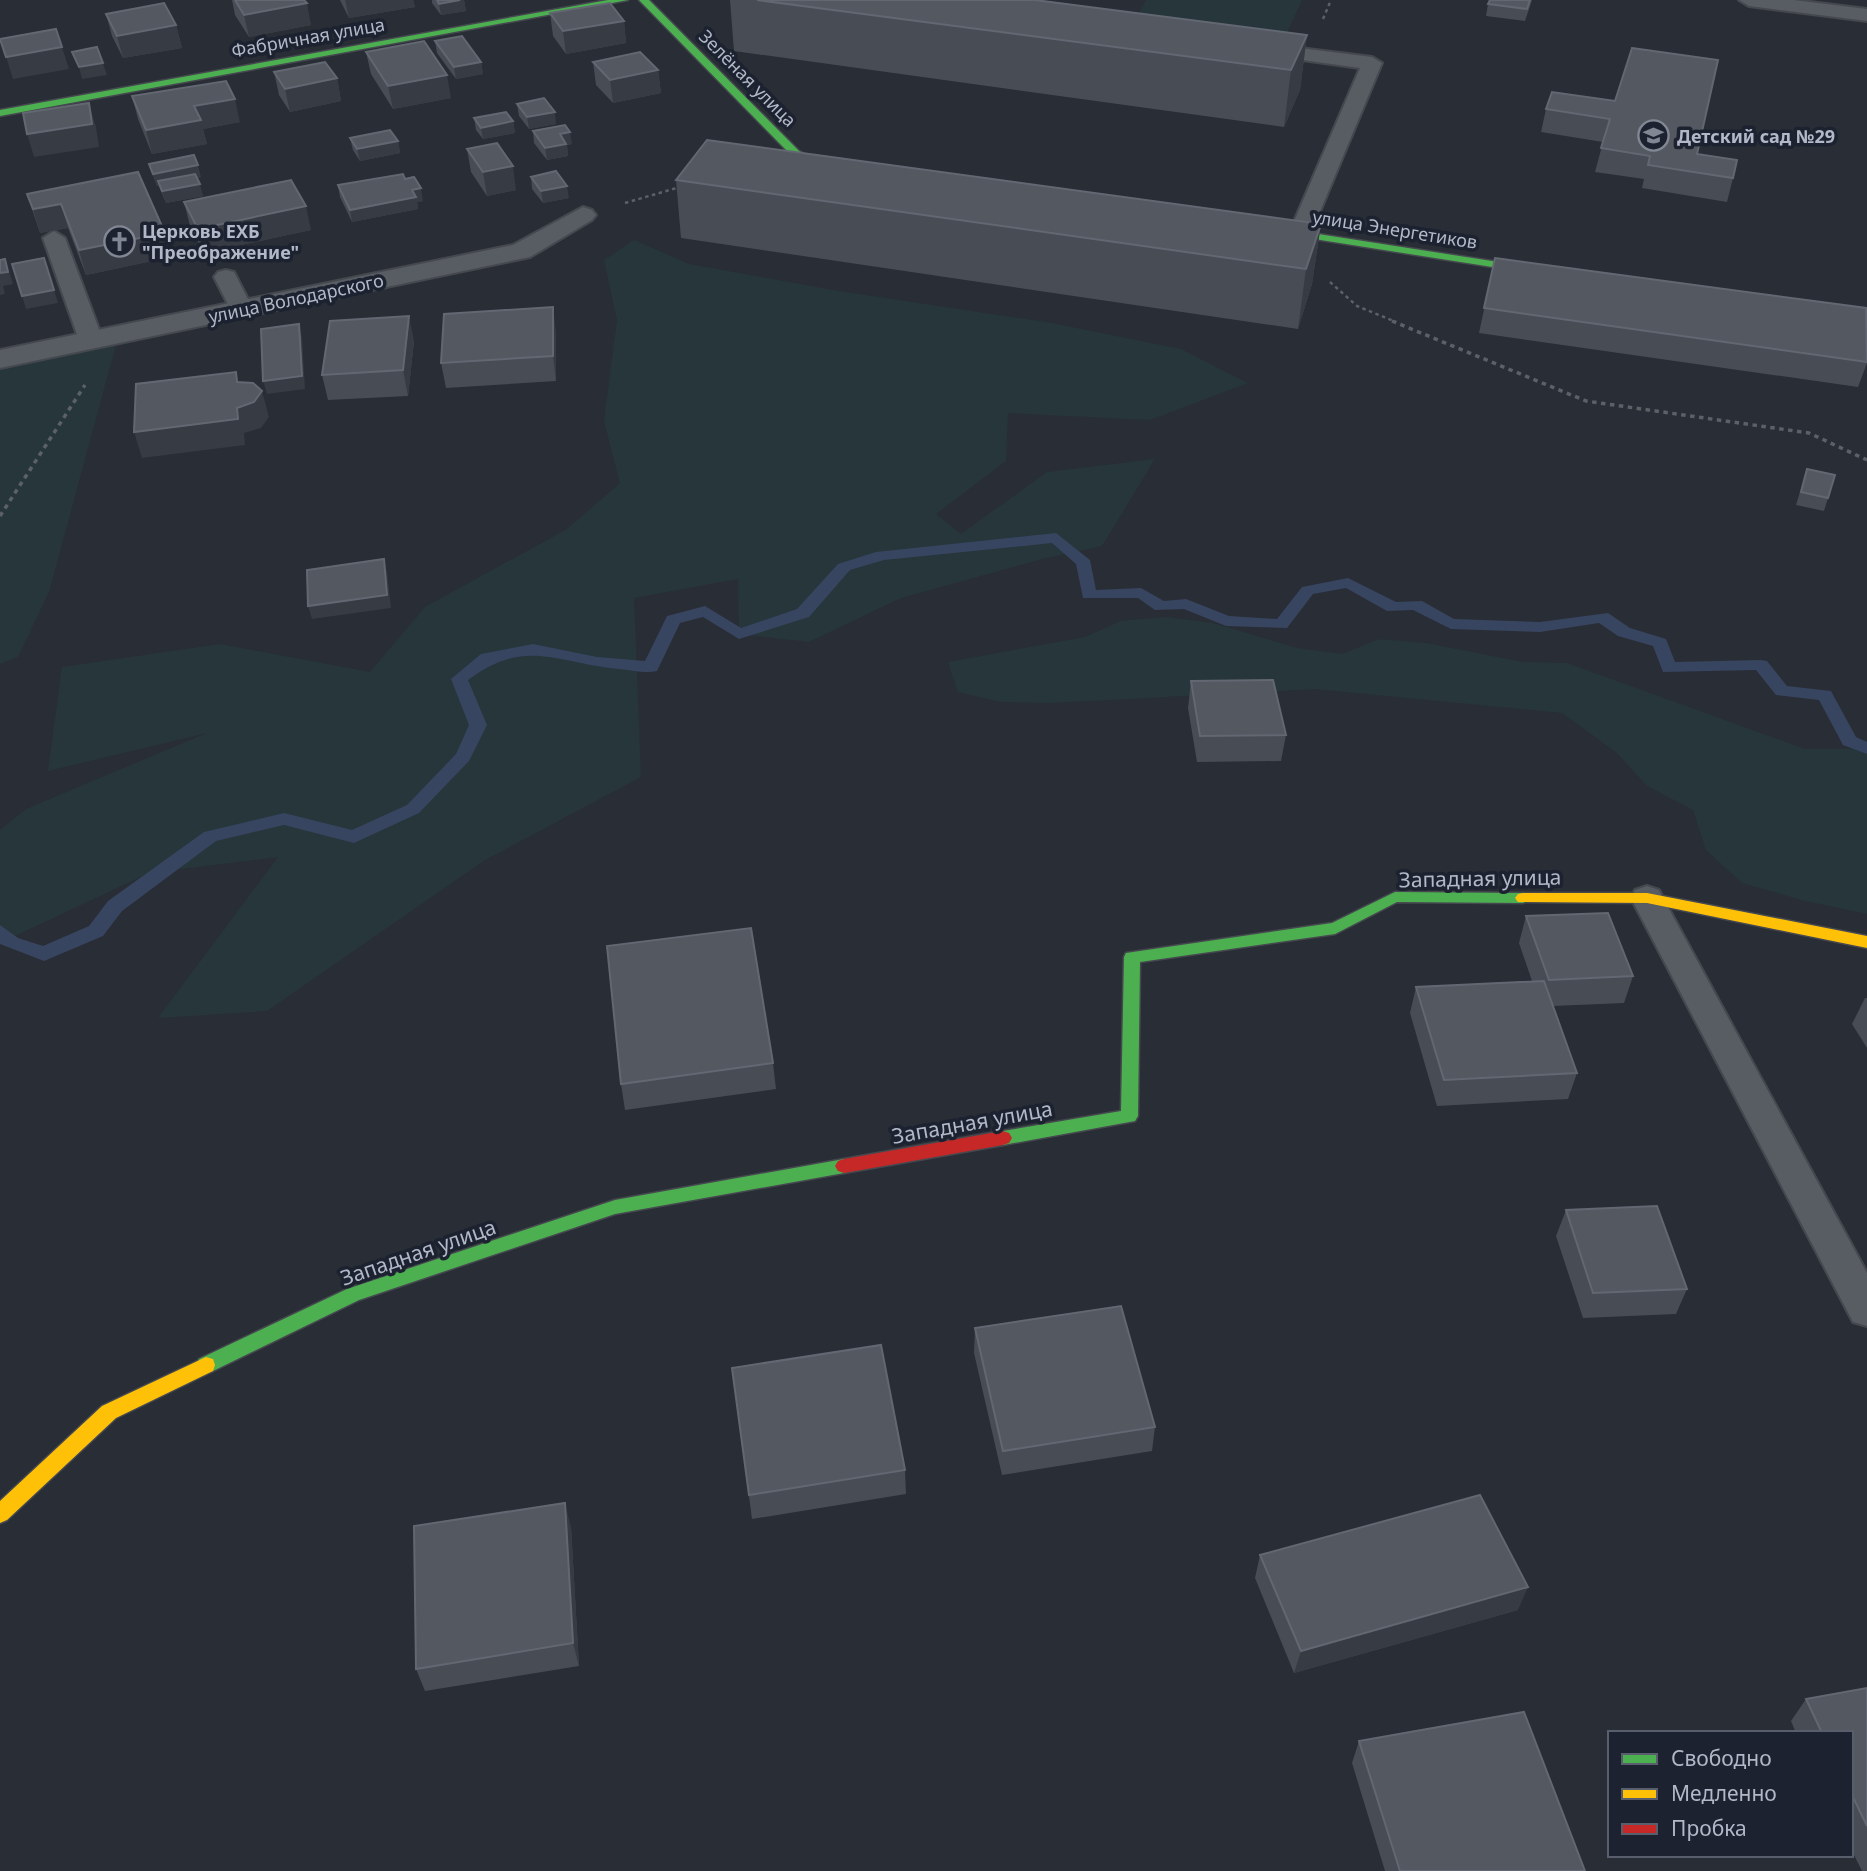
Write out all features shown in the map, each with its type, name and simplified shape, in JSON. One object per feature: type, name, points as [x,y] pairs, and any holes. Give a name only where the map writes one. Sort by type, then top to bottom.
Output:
[{"type":"street","name":"Фабричная улица","points":[[0,113],[623,0]]},
{"type":"street","name":"Зелёная улица","points":[[644,0],[795,153],[822,168],[863,174]]},
{"type":"street","name":"улица Володарского","points":[[0,359],[521,251],[583,215]]},
{"type":"street","name":"улица Энергетиков","points":[[1246,226],[1563,275]]},
{"type":"street","name":"Западная улица","points":[[0,1514],[108,1412],[354,1294],[615,1207],[1129,1116],[1132,957],[1335,928],[1395,897],[1647,898],[1867,942]]},
{"type":"lane","points":[[1749,0],[1867,15]]},
{"type":"lane","points":[[1241,47],[1371,63],[1300,233]]},
{"type":"lane","points":[[54,238],[104,337]]},
{"type":"lane","points":[[226,277],[241,309]]},
{"type":"lane","points":[[1647,898],[1867,1310]]},
{"type":"path","points":[[1300,233],[1312,269],[1357,306],[1586,401],[1809,433],[1867,460]]},
{"type":"path","points":[[0,516],[104,337]]},
{"type":"shaded area","points":[[1146,0],[1302,0],[1285,37],[1136,18]]},
{"type":"shaded area","points":[[634,240],[689,264],[839,291],[1052,323],[1181,349],[1248,383],[1150,420],[1008,413],[1006,461],[936,514],[961,534],[1047,472],[1155,459],[1102,546],[1042,559],[901,598],[809,642],[739,634],[738,579],[634,598],[641,777],[485,860],[267,1011],[158,1018],[278,857],[149,873],[0,943],[0,830],[26,809],[207,733],[48,771],[62,667],[220,644],[370,672],[425,607],[567,529],[620,483],[604,421],[617,320],[604,260]]},
{"type":"shaded area","points":[[117,341],[49,592],[18,657],[0,664],[0,365]]},
{"type":"shaded area","points":[[1166,617],[1213,623],[1297,648],[1342,654],[1379,639],[1426,643],[1523,662],[1567,663],[1805,749],[1857,749],[1867,741],[1867,914],[1805,901],[1742,883],[1706,850],[1693,810],[1647,786],[1617,753],[1562,713],[1315,689],[1051,703],[1001,702],[958,692],[948,662],[1085,637],[1121,621]]},
{"type":"building","points":[[235,0],[304,0],[307,3],[244,15]]},
{"type":"building","points":[[437,0],[460,0],[439,4]]},
{"type":"building","points":[[757,0],[1035,0],[1307,35],[1291,70]]},
{"type":"building","points":[[1490,0],[1530,0],[1527,9],[1488,4]]},
{"type":"building","points":[[164,3],[176,25],[117,36],[106,14]]},
{"type":"building","points":[[610,3],[624,21],[563,31],[550,13]]},
{"type":"building","points":[[56,29],[62,47],[6,57],[0,39]]},
{"type":"building","points":[[462,36],[481,62],[454,67],[435,41]]},
{"type":"building","points":[[424,41],[447,75],[388,86],[366,52]]},
{"type":"building","points":[[97,47],[103,63],[79,67],[72,52]]},
{"type":"building","points":[[1632,48],[1718,60],[1697,154],[1737,160],[1733,178],[1648,165],[1650,156],[1601,148],[1610,119],[1546,109],[1552,92],[1615,101]]},
{"type":"building","points":[[640,52],[658,70],[610,80],[593,62]]},
{"type":"building","points":[[325,62],[337,78],[285,89],[274,72]]},
{"type":"building","points":[[226,81],[235,99],[194,106],[201,120],[146,130],[132,96]]},
{"type":"building","points":[[544,98],[555,112],[527,117],[517,104]]},
{"type":"building","points":[[89,103],[92,124],[27,134],[23,113]]},
{"type":"building","points":[[506,112],[513,121],[481,128],[474,118]]},
{"type":"building","points":[[565,125],[570,132],[560,134],[566,144],[545,148],[533,131]]},
{"type":"building","points":[[390,130],[398,141],[357,149],[350,138]]},
{"type":"building","points":[[707,140],[1321,224],[1306,269],[676,180]]},
{"type":"building","points":[[497,143],[513,166],[483,172],[467,149]]},
{"type":"building","points":[[194,155],[198,165],[153,174],[149,164]]},
{"type":"building","points":[[556,171],[567,186],[541,191],[531,177]]},
{"type":"building","points":[[138,172],[165,233],[79,250],[61,204],[33,209],[27,194]]},
{"type":"building","points":[[195,174],[200,184],[162,191],[158,181]]},
{"type":"building","points":[[403,174],[405,179],[414,177],[421,188],[412,190],[416,197],[350,210],[338,185]]},
{"type":"building","points":[[291,180],[306,206],[198,229],[184,202]]},
{"type":"building","points":[[44,258],[54,290],[22,296],[12,264]]},
{"type":"building","points":[[1495,258],[1866,308],[1867,362],[1484,308]]},
{"type":"building","points":[[5,259],[8,272],[0,273],[0,260]]},
{"type":"building","points":[[553,307],[553,356],[441,363],[444,314]]},
{"type":"building","points":[[409,316],[403,370],[322,375],[330,321]]},
{"type":"building","points":[[299,324],[302,376],[263,381],[261,329]]},
{"type":"building","points":[[236,372],[237,382],[253,383],[262,391],[254,402],[237,408],[238,419],[134,432],[136,384]]},
{"type":"building","points":[[1807,469],[1835,475],[1828,498],[1801,492]]},
{"type":"building","points":[[384,559],[387,595],[308,606],[307,570]]},
{"type":"building","points":[[1273,680],[1286,735],[1200,736],[1191,681]]},
{"type":"building","points":[[1608,913],[1633,976],[1549,980],[1526,916]]},
{"type":"building","points":[[751,928],[773,1063],[621,1084],[607,946]]},
{"type":"building","points":[[1544,981],[1577,1073],[1444,1080],[1416,987]]},
{"type":"building","points":[[1657,1206],[1687,1289],[1593,1293],[1566,1210]]},
{"type":"building","points":[[1121,1306],[1155,1427],[1003,1451],[975,1328]]},
{"type":"building","points":[[881,1345],[905,1470],[749,1495],[732,1368]]},
{"type":"building","points":[[1480,1495],[1528,1587],[1301,1651],[1260,1555]]},
{"type":"building","points":[[565,1503],[573,1643],[416,1669],[414,1526]]},
{"type":"building","points":[[1867,1688],[1867,1826],[1853,1797],[1853,1731],[1821,1731],[1806,1699]]},
{"type":"building","points":[[1524,1712],[1585,1871],[1400,1871],[1359,1741]]},
{"type":"waterway","points":[[0,932],[11,943],[44,954],[96,931],[115,906],[210,836],[284,819],[354,837],[413,809],[463,757],[478,725],[459,679],[487,658],[533,649],[597,662],[651,667],[673,620],[705,611],[739,634],[803,613],[844,567],[882,555],[1056,538],[1084,563],[1089,595],[1141,593],[1161,606],[1186,604],[1226,621],[1281,624],[1308,590],[1348,583],[1393,607],[1416,605],[1451,624],[1540,627],[1602,617],[1624,632],[1660,643],[1669,668],[1761,665],[1782,691],[1825,695],[1849,741],[1867,748]]},
{"type":"traffic: fast","points":[[0,113],[623,0]]},
{"type":"traffic: fast","points":[[644,0],[795,153],[822,168],[843,171]]},
{"type":"traffic: fast","points":[[1267,229],[1543,272]]},
{"type":"traffic: fast","points":[[1003,1138],[1129,1116],[1132,957],[1335,928],[1395,897],[1523,898]]},
{"type":"traffic: fast","points":[[206,1365],[353,1294],[615,1207],[844,1166]]},
{"type":"traffic: slow","points":[[1523,898],[1647,898],[1867,942]]},
{"type":"traffic: slow","points":[[0,1514],[109,1412],[206,1365]]},
{"type":"traffic: jam","points":[[844,1166],[1003,1138]]},
{"type":"place","name":"Детский сад №29","points":[[1654,136]]},
{"type":"place","name":"Церковь ЕХБ \"Преображение\"","points":[[119,241]]}]
